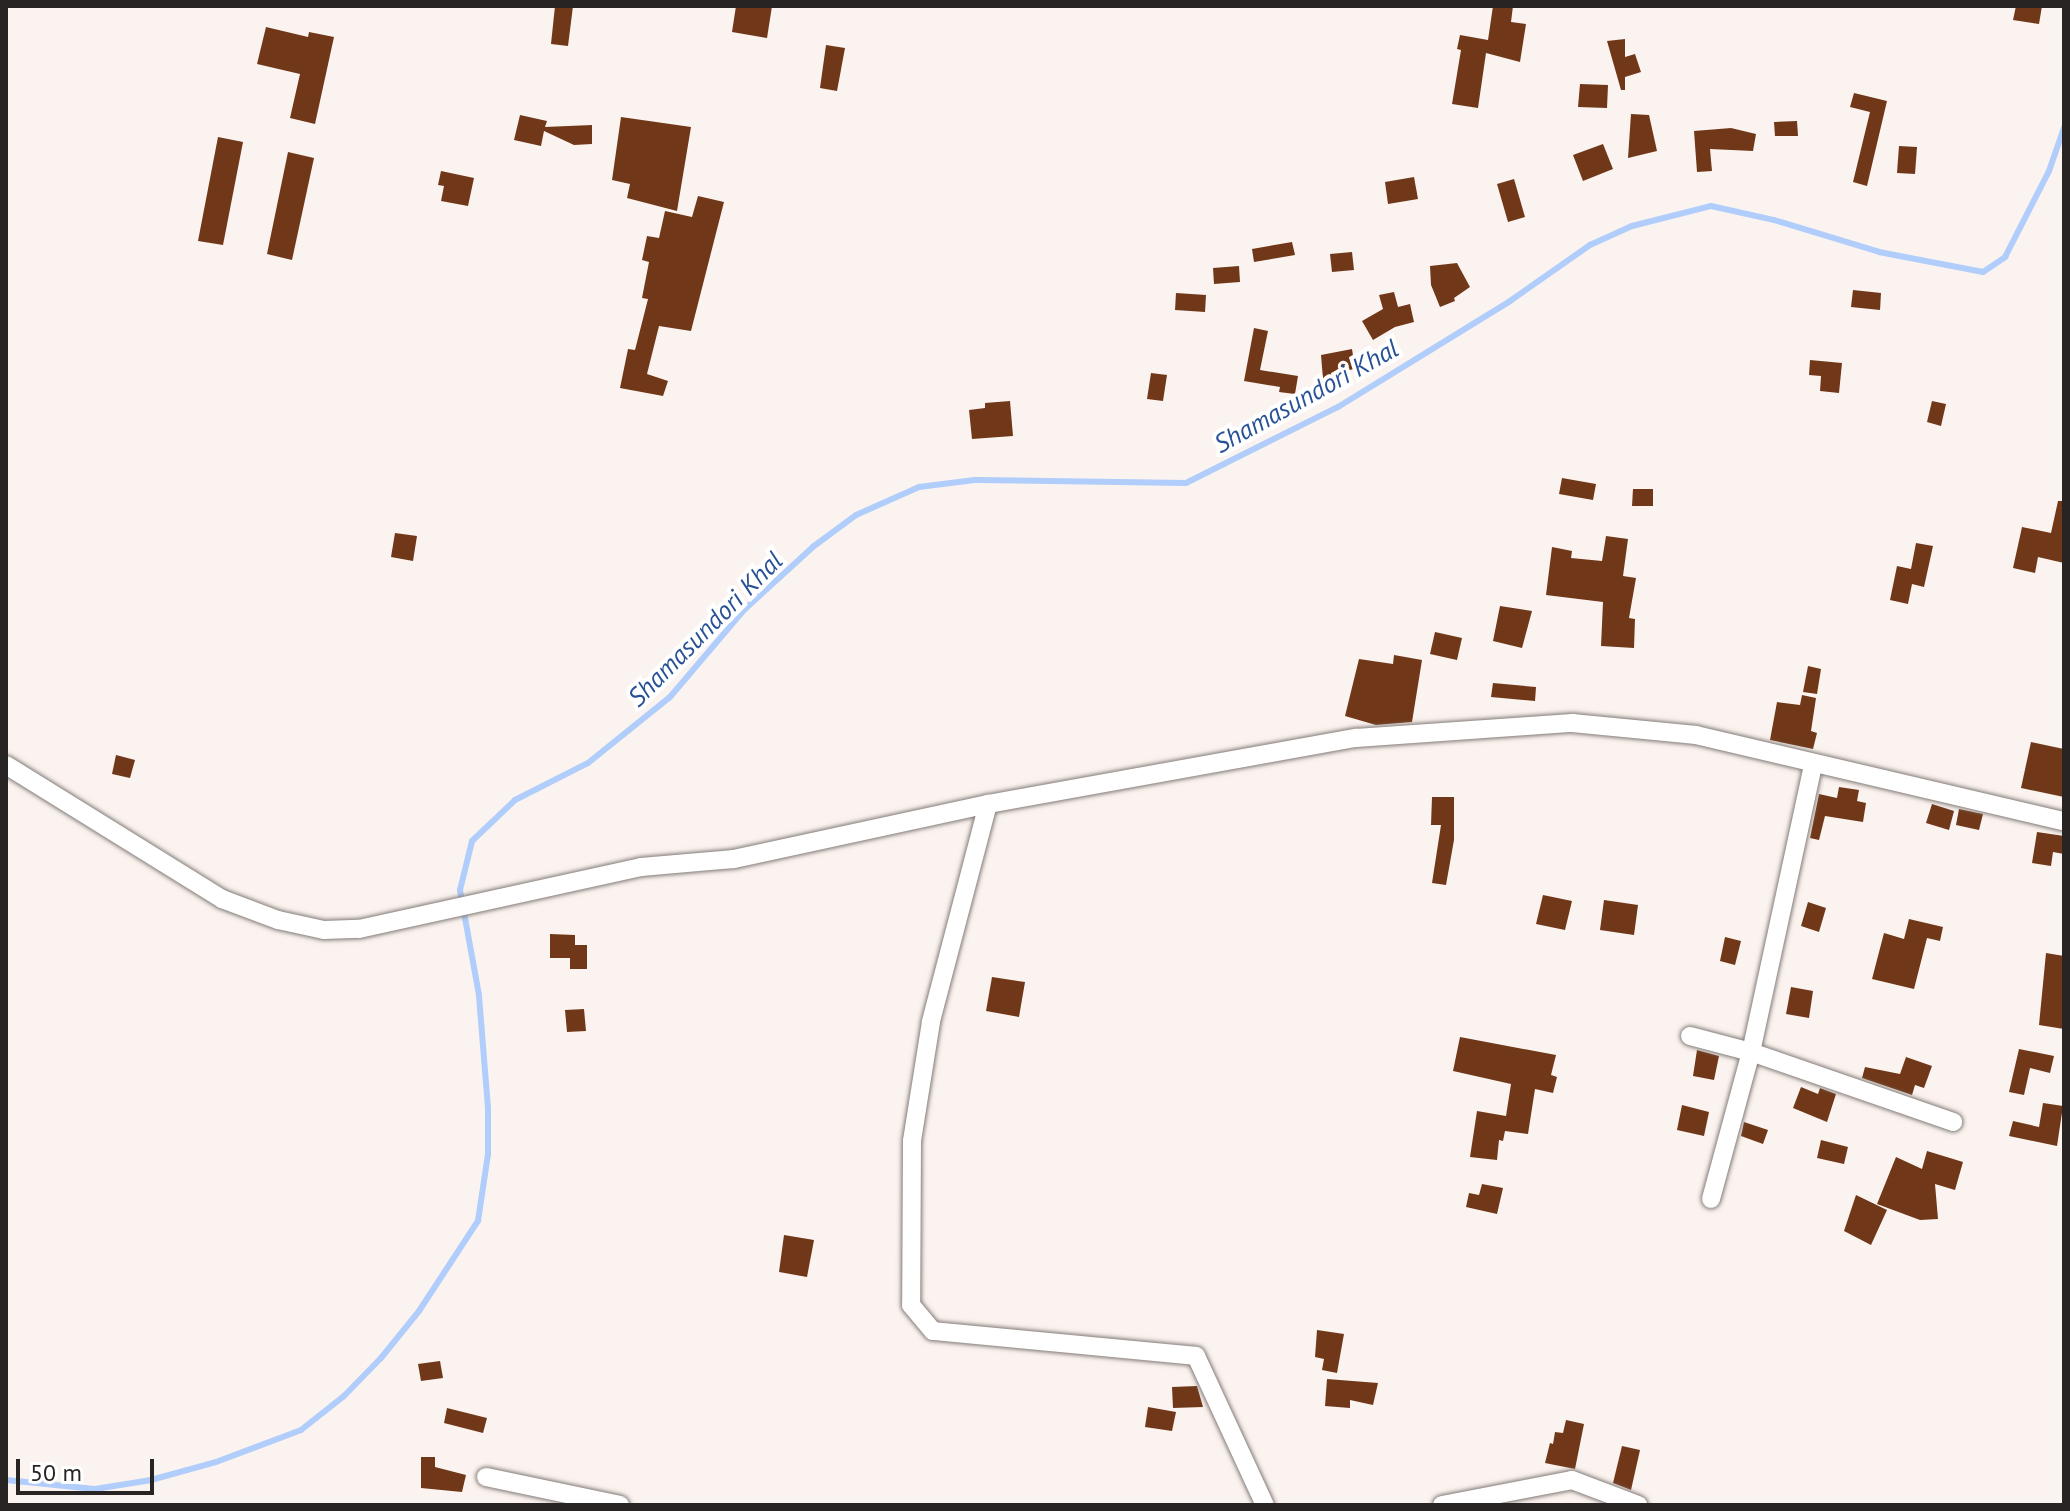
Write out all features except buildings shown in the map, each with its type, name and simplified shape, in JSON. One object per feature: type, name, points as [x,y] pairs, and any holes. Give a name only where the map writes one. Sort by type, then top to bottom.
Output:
[{"type":"street","points":[[6,765],[222,899],[278,920],[324,930],[359,929],[641,867],[734,859],[988,804],[1356,738],[1572,723],[1696,735],[1813,765],[2064,821]]},
{"type":"street","points":[[1711,1199],[1751,1052],[1813,765]]},
{"type":"street","points":[[988,804],[931,1022],[912,1141],[911,1305],[933,1331],[1196,1356],[1265,1505]]},
{"type":"street","points":[[1690,1036],[1751,1052],[1953,1122]]},
{"type":"street","points":[[486,1477],[620,1505]]},
{"type":"street","points":[[1442,1505],[1572,1480],[1638,1505]]},
{"type":"waterway","name":"Shamasundori Khal","points":[[6,1480],[95,1489],[151,1480],[216,1462],[301,1430],[344,1396],[381,1358],[419,1311],[478,1221],[488,1154],[488,1108],[479,995],[460,890],[472,841],[515,800],[588,763],[670,697],[745,609],[814,546],[856,515],[919,487],[975,480],[1186,483],[1338,407],[1510,301],[1590,245],[1632,226],[1711,206],[1774,220],[1879,252],[1983,272],[2005,257],[2049,171],[2064,128]]}]
